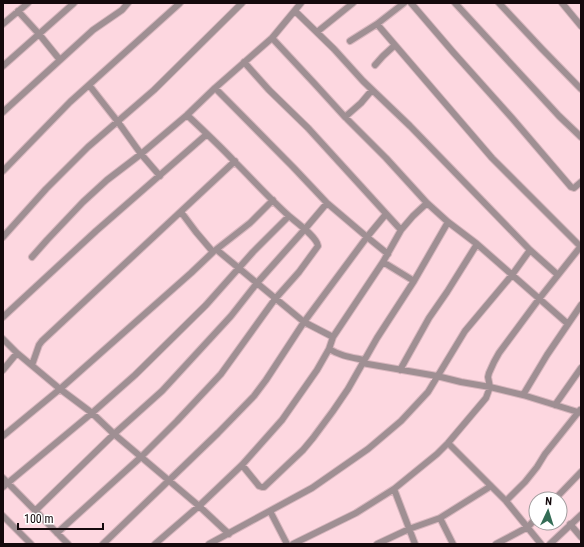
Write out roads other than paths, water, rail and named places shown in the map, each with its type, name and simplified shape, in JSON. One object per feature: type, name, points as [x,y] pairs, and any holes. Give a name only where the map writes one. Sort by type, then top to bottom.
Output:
[{"type":"street","points":[[3,24],[28,3]]},
{"type":"street","points":[[3,66],[74,3]]},
{"type":"street","points":[[3,112],[93,30],[122,10],[128,3]]},
{"type":"street","points":[[3,171],[70,102],[180,3]]},
{"type":"street","points":[[3,236],[46,189],[88,147],[154,90],[242,3]]},
{"type":"street","points":[[32,257],[83,202],[107,180],[188,115],[244,62],[272,38],[302,3]]},
{"type":"street","points":[[317,32],[353,3]]},
{"type":"street","points":[[350,41],[377,24],[404,3]]},
{"type":"street","points":[[411,3],[571,187],[574,188],[581,182]]},
{"type":"street","points":[[455,3],[559,116],[581,137]]},
{"type":"street","points":[[562,3],[581,26]]},
{"type":"street","points":[[501,4],[542,50],[581,88]]},
{"type":"street","points":[[18,11],[60,60]]},
{"type":"street","points":[[295,11],[334,49],[363,81],[410,126],[530,250],[558,275]]},
{"type":"street","points":[[294,544],[356,512],[394,488],[437,454],[448,443],[482,404],[487,396],[490,387],[488,377],[499,353],[539,299],[581,247],[492,158],[377,24]]},
{"type":"street","points":[[272,38],[345,117],[427,202],[448,222],[477,244],[568,324]]},
{"type":"street","points":[[375,65],[395,45]]},
{"type":"street","points":[[244,62],[269,90],[308,128],[402,230]]},
{"type":"street","points":[[89,85],[123,128],[141,154],[160,176]]},
{"type":"street","points":[[216,88],[327,203],[388,254]]},
{"type":"street","points":[[345,117],[361,103],[372,90]]},
{"type":"street","points":[[58,533],[141,457],[177,421],[220,374],[275,299],[299,272],[318,246],[317,242],[254,182],[188,115]]},
{"type":"street","points":[[123,128],[124,116]]},
{"type":"street","points":[[3,317],[131,199],[160,176],[207,134]]},
{"type":"street","points":[[32,365],[39,345],[42,341],[234,161]]},
{"type":"street","points":[[3,436],[60,389],[191,274],[215,251],[250,223],[273,200]]},
{"type":"street","points":[[155,544],[199,506],[242,465],[282,420],[317,370],[329,349],[333,337],[383,262],[402,230],[427,202]]},
{"type":"street","points":[[35,511],[114,434],[162,391],[231,316],[257,283],[305,230],[327,203]]},
{"type":"street","points":[[180,212],[196,232],[215,251],[304,322],[333,337]]},
{"type":"street","points":[[104,544],[254,396],[304,322],[367,237],[386,214]]},
{"type":"street","points":[[6,485],[135,375],[206,305],[238,268],[289,216]]},
{"type":"street","points":[[242,465],[262,488],[314,438],[348,389],[377,338],[414,282],[448,222]]},
{"type":"street","points":[[400,370],[429,318],[477,244]]},
{"type":"street","points":[[209,544],[312,488],[368,449],[401,421],[428,392],[465,331],[512,275],[530,250]]},
{"type":"street","points":[[383,262],[414,282]]},
{"type":"street","points":[[523,395],[547,355],[581,305]]},
{"type":"street","points":[[3,339],[17,353],[60,389],[92,413],[229,534]]},
{"type":"street","points":[[329,349],[345,356],[363,361],[400,370],[490,387],[580,411],[545,454],[525,482],[506,500]]},
{"type":"street","points":[[3,370],[17,353]]},
{"type":"street","points":[[555,404],[581,368]]},
{"type":"street","points":[[448,443],[506,500],[528,527],[496,544]]},
{"type":"street","points":[[563,491],[581,472]]},
{"type":"street","points":[[3,478],[6,485],[68,544]]},
{"type":"street","points":[[377,544],[409,529],[440,518],[491,486]]},
{"type":"street","points":[[394,488],[415,544]]},
{"type":"street","points":[[270,511],[287,544]]},
{"type":"street","points":[[550,544],[581,515]]},
{"type":"street","points":[[3,516],[31,544]]},
{"type":"street","points":[[440,518],[453,544]]},
{"type":"street","points":[[570,524],[581,537]]},
{"type":"street","points":[[531,531],[541,544]]}]
